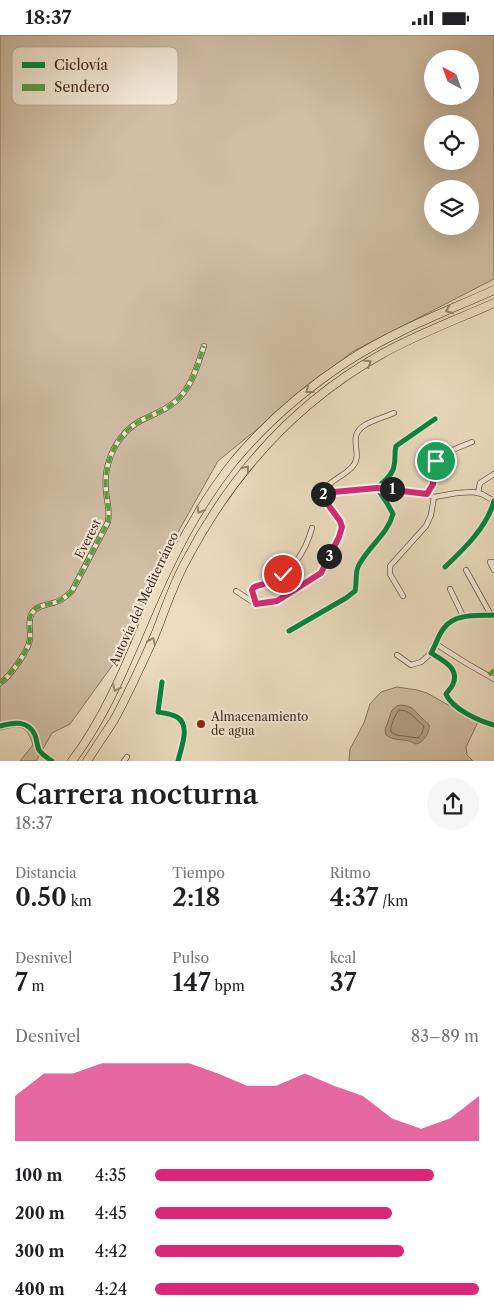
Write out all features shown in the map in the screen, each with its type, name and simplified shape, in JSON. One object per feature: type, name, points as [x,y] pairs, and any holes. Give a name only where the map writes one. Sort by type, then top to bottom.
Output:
[{"type":"highway","name":"Autovía del Mediterráneo","points":[[72,761],[97,724],[108,703],[172,559],[205,502],[235,461],[274,419],[348,361],[408,328],[494,290]]},
{"type":"highway","name":"Autovía del Mediterráneo","points":[[87,761],[128,694],[184,563],[229,489],[263,449],[312,402],[358,369],[402,343],[494,303]]},
{"type":"street","name":"Everest","points":[[0,683],[10,675],[29,646],[29,621],[32,613],[39,607],[65,598],[72,591],[108,522],[106,476],[112,451],[133,425],[162,411],[181,396],[193,377],[204,346]]},
{"type":"street","points":[[236,591],[256,604],[277,601],[321,573],[342,527],[340,521],[324,499],[323,493],[328,485],[352,467],[355,462],[357,455],[354,438],[358,431],[364,425],[394,413]]},
{"type":"street","points":[[377,488],[389,477],[394,467],[396,446],[435,419]]},
{"type":"street","points":[[427,494],[433,484],[436,461],[442,455],[472,442]]},
{"type":"street","points":[[478,493],[480,483],[494,474]]},
{"type":"street","points":[[487,477],[494,480]]},
{"type":"street","points":[[323,493],[377,488],[427,494],[434,497],[473,492],[494,501],[492,510],[485,521],[459,554],[445,567]]},
{"type":"street","points":[[289,631],[355,591],[357,568],[390,523],[393,514],[377,488]]},
{"type":"street","points":[[403,596],[390,573],[390,566],[426,526],[432,515],[434,497]]},
{"type":"street","points":[[256,604],[252,590],[254,587],[267,583],[283,574],[292,566],[308,543],[312,528]]},
{"type":"street","points":[[494,562],[490,563],[494,570]]},
{"type":"street","points":[[397,655],[411,665],[421,663],[431,653],[444,627],[452,620],[463,616],[493,615],[466,570]]},
{"type":"street","points":[[450,589],[463,616]]},
{"type":"street","points":[[436,644],[492,677],[494,670]]},
{"type":"street","points":[[431,653],[451,667],[454,678],[453,685],[446,694],[451,703],[472,717],[494,725]]},
{"type":"street","points":[[162,682],[158,712],[176,716],[183,721],[185,730],[178,761]]},
{"type":"street","points":[[0,726],[14,722],[28,726],[34,734],[40,750],[50,760]]},
{"type":"shaded area","points":[[0,35],[494,35],[494,279],[352,352],[218,461],[155,573],[125,659],[117,659],[70,724],[52,733],[36,761],[20,761],[33,745],[25,729],[17,727],[0,730]]},
{"type":"shaded area","points":[[397,687],[427,693],[478,722],[466,747],[467,755],[473,761],[349,761],[350,749],[364,723],[370,704],[381,692]]},
{"type":"water","points":[[401,705],[412,708],[429,725],[428,733],[419,743],[415,744],[386,735],[385,730],[392,710]]},
{"type":"marked path","points":[[0,683],[13,670],[29,644],[29,623],[34,610],[56,602],[72,591],[108,522],[109,510],[106,476],[109,461],[117,443],[136,423],[168,407],[182,395],[193,376],[204,346]]},
{"type":"marked path","points":[[489,675],[494,670]]},
{"type":"cycle path","points":[[289,631],[355,591],[358,566],[384,532],[393,514],[377,488],[392,472],[395,463],[396,446],[435,419]]},
{"type":"cycle path","points":[[445,567],[480,529],[491,511],[494,501]]},
{"type":"cycle path","points":[[494,615],[467,616],[449,623],[442,631],[431,653],[449,665],[454,673],[453,684],[446,694],[454,705],[467,714],[494,725]]},
{"type":"cycle path","points":[[162,682],[158,712],[177,717],[183,725],[184,737],[178,761]]},
{"type":"cycle path","points":[[0,726],[20,723],[29,727],[35,735],[39,750],[52,761]]},
{"type":"place","name":"Almacenamiento de agua","points":[[201,724]]},
{"type":"route","points":[[283,574],[267,583],[254,587],[252,590],[256,604],[277,601],[321,573],[342,527],[340,521],[324,499],[323,493],[377,488],[427,494],[433,484],[436,461]]}]
